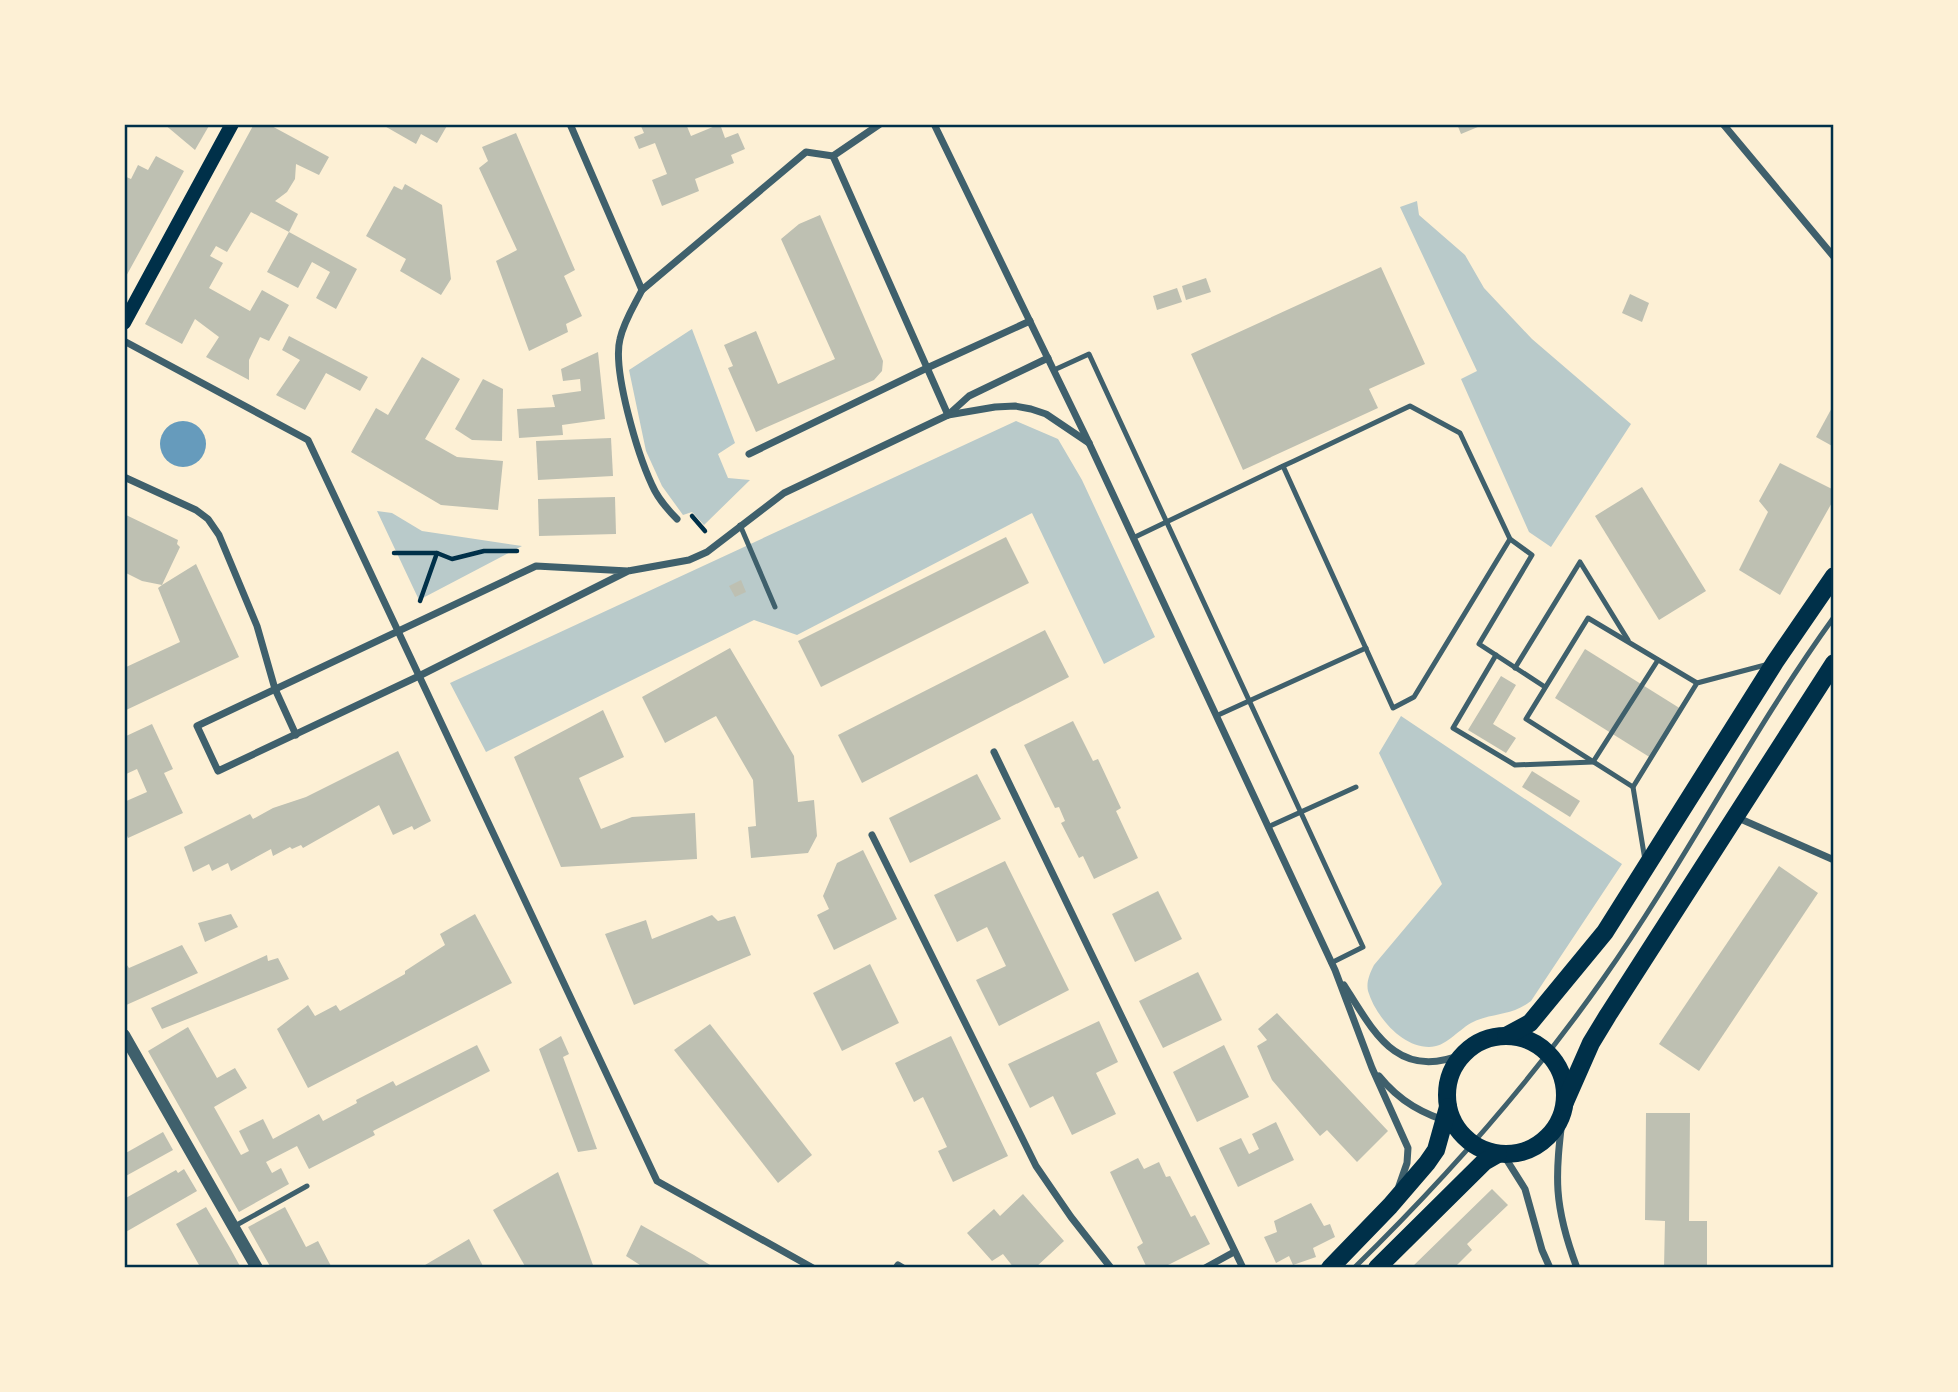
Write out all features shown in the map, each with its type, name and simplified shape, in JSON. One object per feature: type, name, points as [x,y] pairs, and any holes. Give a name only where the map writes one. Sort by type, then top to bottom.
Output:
[{"type":"main road","points":[[124,323],[232,124]]},
{"type":"main road","points":[[1506,1036],[1530,1023],[1605,933],[1775,662],[1834,576]]},
{"type":"main road","points":[[1450,1117],[1473,1144],[1500,1154],[1520,1153],[1537,1146],[1550,1135],[1591,1043],[1834,663]]},
{"type":"main road","points":[[1330,1268],[1390,1206],[1436,1150],[1450,1117],[1450,1079],[1463,1054],[1487,1039],[1506,1036],[1528,1040],[1554,1060],[1564,1080],[1564,1107]]},
{"type":"main road","points":[[1377,1268],[1484,1162],[1500,1154]]},
{"type":"street","points":[[570,124],[642,290]]},
{"type":"street","points":[[677,519],[661,502],[638,451],[620,374],[619,340],[626,320],[642,290],[806,152],[834,156],[880,124]]},
{"type":"street","points":[[934,124],[1089,443],[1333,966],[1372,1068],[1408,1148],[1407,1163],[1390,1206]]},
{"type":"street","points":[[1723,124],[1834,257]]},
{"type":"street","points":[[834,156],[948,415]]},
{"type":"street","points":[[749,454],[1030,321]]},
{"type":"street","points":[[124,341],[308,440],[657,1181],[813,1268]]},
{"type":"street","points":[[948,415],[969,396],[1048,358]]},
{"type":"street","points":[[628,571],[419,676],[218,771],[197,726],[537,566],[628,571],[689,560],[707,552],[784,494],[948,415],[995,407],[1015,406],[1031,409],[1046,414],[1089,443]]},
{"type":"street","points":[[124,477],[195,510],[208,519],[228,554],[252,614],[275,689],[296,735]]},
{"type":"street","points":[[994,752],[1243,1268]]},
{"type":"street","points":[[1736,817],[1834,860]]},
{"type":"street","points":[[872,835],[1035,1167],[1111,1268]]},
{"type":"street","points":[[1333,966],[1378,1037],[1398,1055],[1413,1062],[1424,1063],[1446,1062],[1463,1054]]},
{"type":"street","points":[[124,1035],[257,1268]]},
{"type":"street","points":[[1372,1068],[1404,1102],[1421,1112],[1450,1117]]},
{"type":"street","points":[[1564,1107],[1557,1168],[1558,1200],[1561,1221],[1577,1268]]},
{"type":"street","points":[[1500,1154],[1525,1189],[1542,1250],[1550,1268]]},
{"type":"street","points":[[1205,1268],[1234,1252]]},
{"type":"street","points":[[897,1268],[898,1265],[903,1268]]},
{"type":"lane","points":[[1054,370],[1089,354],[1363,947],[1333,966]]},
{"type":"lane","points":[[1133,538],[1410,406],[1460,433],[1510,539],[1532,555],[1479,644],[1545,687]]},
{"type":"lane","points":[[1283,466],[1393,708],[1414,697],[1510,539]]},
{"type":"lane","points":[[740,525],[775,607]]},
{"type":"lane","points":[[1515,668],[1580,562],[1630,643]]},
{"type":"lane","points":[[1633,787],[1526,719],[1545,687],[1588,618],[1697,683]]},
{"type":"lane","points":[[1354,1268],[1473,1144],[1603,979],[1834,618]]},
{"type":"lane","points":[[1216,716],[1366,648]]},
{"type":"lane","points":[[1496,655],[1453,728],[1515,765],[1593,762]]},
{"type":"lane","points":[[1593,762],[1658,660]]},
{"type":"lane","points":[[1645,866],[1643,838],[1633,787],[1697,683],[1775,662]]},
{"type":"lane","points":[[1268,827],[1356,787]]},
{"type":"lane","points":[[233,1227],[307,1186]]},
{"type":"path","points":[[691,516],[705,531]]},
{"type":"path","points":[[394,553],[437,553],[452,559],[484,551],[517,551]]},
{"type":"path","points":[[420,601],[437,553]]},
{"type":"shaded area","points":[[1417,201],[1419,215],[1465,255],[1484,288],[1532,339],[1631,424],[1551,547],[1529,532],[1461,379],[1477,371],[1400,207]]},
{"type":"shaded area","points":[[692,329],[735,443],[718,454],[728,478],[750,480],[704,525],[692,512],[683,515],[662,486],[646,451],[629,370]]},
{"type":"shaded area","points":[[1016,421],[1058,439],[1082,480],[1155,637],[1104,664],[1032,513],[797,635],[754,620],[486,752],[450,683]]},
{"type":"shaded area","points":[[377,511],[392,513],[422,531],[522,546],[419,600]]},
{"type":"shaded area","points":[[1401,716],[1622,864],[1531,1001],[1516,1010],[1471,1023],[1446,1042],[1429,1047],[1419,1046],[1399,1036],[1383,1019],[1368,991],[1374,965],[1442,884],[1379,753]]},
{"type":"water","points":[[183,421],[199,428],[206,444],[199,460],[183,467],[167,460],[160,444],[167,428]]},
{"type":"building","points":[[164,124],[210,124],[195,150]]},
{"type":"building","points":[[254,124],[268,124],[329,157],[319,175],[296,164],[295,179],[287,192],[275,201],[298,214],[289,232],[251,212],[227,252],[216,246],[210,256],[223,263],[209,288],[250,311],[262,290],[289,305],[269,341],[260,337],[249,360],[249,380],[206,357],[219,337],[195,319],[182,344],[145,324]]},
{"type":"building","points":[[381,124],[448,124],[437,143],[421,134],[416,144]]},
{"type":"building","points":[[640,124],[686,124],[691,136],[720,124],[725,138],[738,133],[745,149],[731,155],[734,163],[695,179],[699,191],[662,206],[652,180],[667,174],[655,143],[639,149],[634,137],[644,133]]},
{"type":"building","points":[[1457,124],[1485,124],[1461,134]]},
{"type":"building","points":[[516,133],[575,270],[564,276],[582,316],[566,324],[568,332],[529,351],[496,261],[517,250],[479,168],[488,161],[482,147]]},
{"type":"building","points":[[156,156],[184,171],[124,280],[124,176],[131,179],[138,165],[148,170]]},
{"type":"building","points":[[405,184],[442,205],[451,279],[441,295],[400,271],[406,259],[366,236],[394,186],[402,190]]},
{"type":"building","points":[[820,215],[883,361],[882,371],[874,380],[756,432],[728,368],[733,366],[724,345],[756,331],[778,384],[835,359],[781,239],[799,224]]},
{"type":"building","points":[[289,232],[357,269],[336,309],[316,298],[330,272],[312,262],[298,288],[267,272]]},
{"type":"building","points":[[1381,267],[1425,364],[1369,389],[1378,408],[1243,470],[1191,354]]},
{"type":"building","points":[[1206,278],[1211,292],[1186,300],[1182,286]]},
{"type":"building","points":[[1177,288],[1182,302],[1157,310],[1153,296]]},
{"type":"building","points":[[1630,294],[1649,303],[1642,322],[1622,313]]},
{"type":"building","points":[[289,336],[368,377],[360,391],[326,373],[305,410],[276,395],[300,360],[282,350]]},
{"type":"building","points":[[598,352],[605,419],[562,425],[563,435],[519,438],[517,409],[555,407],[552,395],[581,391],[580,379],[563,381],[561,369]]},
{"type":"building","points":[[422,357],[460,379],[425,439],[457,457],[503,461],[498,510],[441,505],[351,452],[376,408],[388,415]]},
{"type":"building","points":[[483,379],[503,389],[502,441],[472,440],[455,429]]},
{"type":"building","points":[[1834,404],[1834,447],[1816,437]]},
{"type":"building","points":[[611,438],[613,476],[538,480],[536,441]]},
{"type":"building","points":[[1780,463],[1834,490],[1834,499],[1780,595],[1739,570],[1768,512],[1759,501]]},
{"type":"building","points":[[1642,487],[1706,591],[1659,620],[1595,516]]},
{"type":"building","points":[[615,497],[616,534],[539,536],[538,499]]},
{"type":"building","points":[[124,514],[178,540],[180,547],[162,585],[142,581],[124,572]]},
{"type":"building","points":[[1006,537],[1029,583],[821,687],[798,641]]},
{"type":"building","points":[[196,564],[239,657],[124,711],[124,668],[180,642],[158,588]]},
{"type":"building","points":[[741,580],[746,592],[735,597],[729,586]]},
{"type":"building","points":[[1045,630],[1069,677],[862,783],[838,735]]},
{"type":"building","points":[[730,648],[794,756],[798,802],[814,800],[817,836],[808,853],[751,858],[748,827],[756,826],[753,780],[716,716],[665,743],[642,697]]},
{"type":"building","points":[[1585,649],[1681,709],[1651,758],[1555,698]]},
{"type":"building","points":[[1501,676],[1516,685],[1493,724],[1516,738],[1506,753],[1468,730]]},
{"type":"building","points":[[603,710],[624,757],[579,778],[601,829],[632,817],[695,813],[697,859],[561,867],[514,757]]},
{"type":"building","points":[[1073,721],[1093,761],[1098,759],[1121,808],[1116,811],[1138,858],[1094,879],[1083,856],[1079,858],[1061,823],[1065,821],[1059,807],[1055,808],[1024,745]]},
{"type":"building","points":[[152,724],[173,769],[164,773],[183,813],[128,838],[124,829],[124,802],[147,792],[137,769],[124,775],[124,737]]},
{"type":"building","points":[[398,751],[431,821],[414,830],[412,826],[393,835],[379,805],[303,848],[301,845],[292,849],[290,847],[273,856],[271,849],[231,871],[228,863],[212,871],[209,864],[193,872],[184,847],[250,814],[253,819],[273,808],[306,797]]},
{"type":"building","points":[[1532,771],[1580,801],[1570,817],[1522,787]]},
{"type":"building","points":[[977,774],[1001,819],[910,863],[889,818]]},
{"type":"building","points":[[863,850],[897,919],[834,950],[817,915],[829,909],[823,896],[837,863]]},
{"type":"building","points":[[1005,861],[1069,990],[999,1026],[976,980],[1006,966],[987,927],[957,942],[934,895]]},
{"type":"building","points":[[1779,866],[1818,893],[1699,1071],[1659,1044]]},
{"type":"building","points":[[1158,891],[1182,939],[1135,962],[1112,914]]},
{"type":"building","points":[[231,914],[238,927],[205,942],[198,923]]},
{"type":"building","points":[[475,914],[512,983],[308,1088],[277,1029],[308,1005],[315,1016],[336,1005],[340,1011],[405,974],[405,971],[445,945],[440,934]]},
{"type":"building","points":[[712,915],[718,921],[735,916],[751,955],[634,1005],[605,934],[646,920],[652,939]]},
{"type":"building","points":[[182,945],[198,973],[124,1006],[124,961],[129,968]]},
{"type":"building","points":[[267,955],[268,961],[278,958],[289,979],[162,1029],[151,1008]]},
{"type":"building","points":[[870,964],[899,1023],[842,1051],[813,993]]},
{"type":"building","points":[[1198,972],[1222,1020],[1163,1048],[1139,1001]]},
{"type":"building","points":[[1277,1013],[1388,1131],[1357,1162],[1327,1130],[1320,1136],[1272,1080],[1257,1046],[1267,1040],[1258,1029]]},
{"type":"building","points":[[1099,1021],[1118,1062],[1096,1073],[1116,1114],[1072,1135],[1053,1096],[1030,1108],[1008,1064]]},
{"type":"building","points":[[710,1024],[812,1155],[778,1183],[674,1050]]},
{"type":"building","points":[[188,1027],[217,1078],[235,1068],[247,1088],[214,1107],[241,1155],[249,1151],[239,1131],[263,1119],[273,1139],[319,1114],[323,1121],[393,1081],[396,1086],[477,1045],[490,1071],[373,1131],[375,1135],[309,1169],[297,1146],[266,1162],[272,1173],[281,1168],[289,1184],[239,1212],[148,1051]]},
{"type":"building","points":[[561,1036],[569,1054],[563,1057],[597,1149],[578,1152],[539,1049]]},
{"type":"building","points":[[951,1036],[1008,1156],[953,1182],[938,1151],[947,1147],[923,1097],[914,1102],[895,1063]]},
{"type":"building","points":[[1224,1045],[1249,1097],[1197,1122],[1173,1072]]},
{"type":"building","points":[[1646,1113],[1690,1113],[1689,1221],[1707,1221],[1707,1268],[1664,1268],[1665,1221],[1645,1220]]},
{"type":"building","points":[[1276,1122],[1294,1160],[1238,1187],[1219,1148],[1241,1138],[1249,1154],[1259,1149],[1252,1134]]},
{"type":"building","points":[[163,1132],[173,1150],[124,1177],[124,1154]]},
{"type":"building","points":[[1138,1158],[1144,1169],[1159,1162],[1166,1177],[1170,1176],[1191,1217],[1195,1215],[1210,1244],[1162,1268],[1147,1268],[1137,1247],[1143,1243],[1110,1172]]},
{"type":"building","points":[[184,1169],[197,1191],[124,1233],[124,1199],[176,1170],[178,1173]]},
{"type":"building","points":[[558,1172],[594,1268],[526,1268],[493,1210]]},
{"type":"building","points":[[1492,1189],[1508,1205],[1467,1244],[1472,1250],[1454,1268],[1411,1268]]},
{"type":"building","points":[[1023,1194],[1064,1241],[1035,1268],[1014,1268],[1003,1254],[992,1261],[967,1233],[994,1209],[1000,1216]]},
{"type":"building","points":[[1311,1203],[1324,1226],[1330,1224],[1335,1237],[1313,1248],[1316,1257],[1293,1265],[1289,1256],[1276,1263],[1264,1237],[1277,1232],[1274,1221]]},
{"type":"building","points":[[206,1207],[241,1268],[194,1268],[199,1265],[176,1224]]},
{"type":"building","points":[[285,1207],[306,1247],[318,1241],[332,1268],[271,1268],[248,1227]]},
{"type":"building","points":[[641,1225],[715,1268],[638,1268],[640,1265],[626,1256]]},
{"type":"building","points":[[469,1239],[484,1268],[420,1268]]}]
